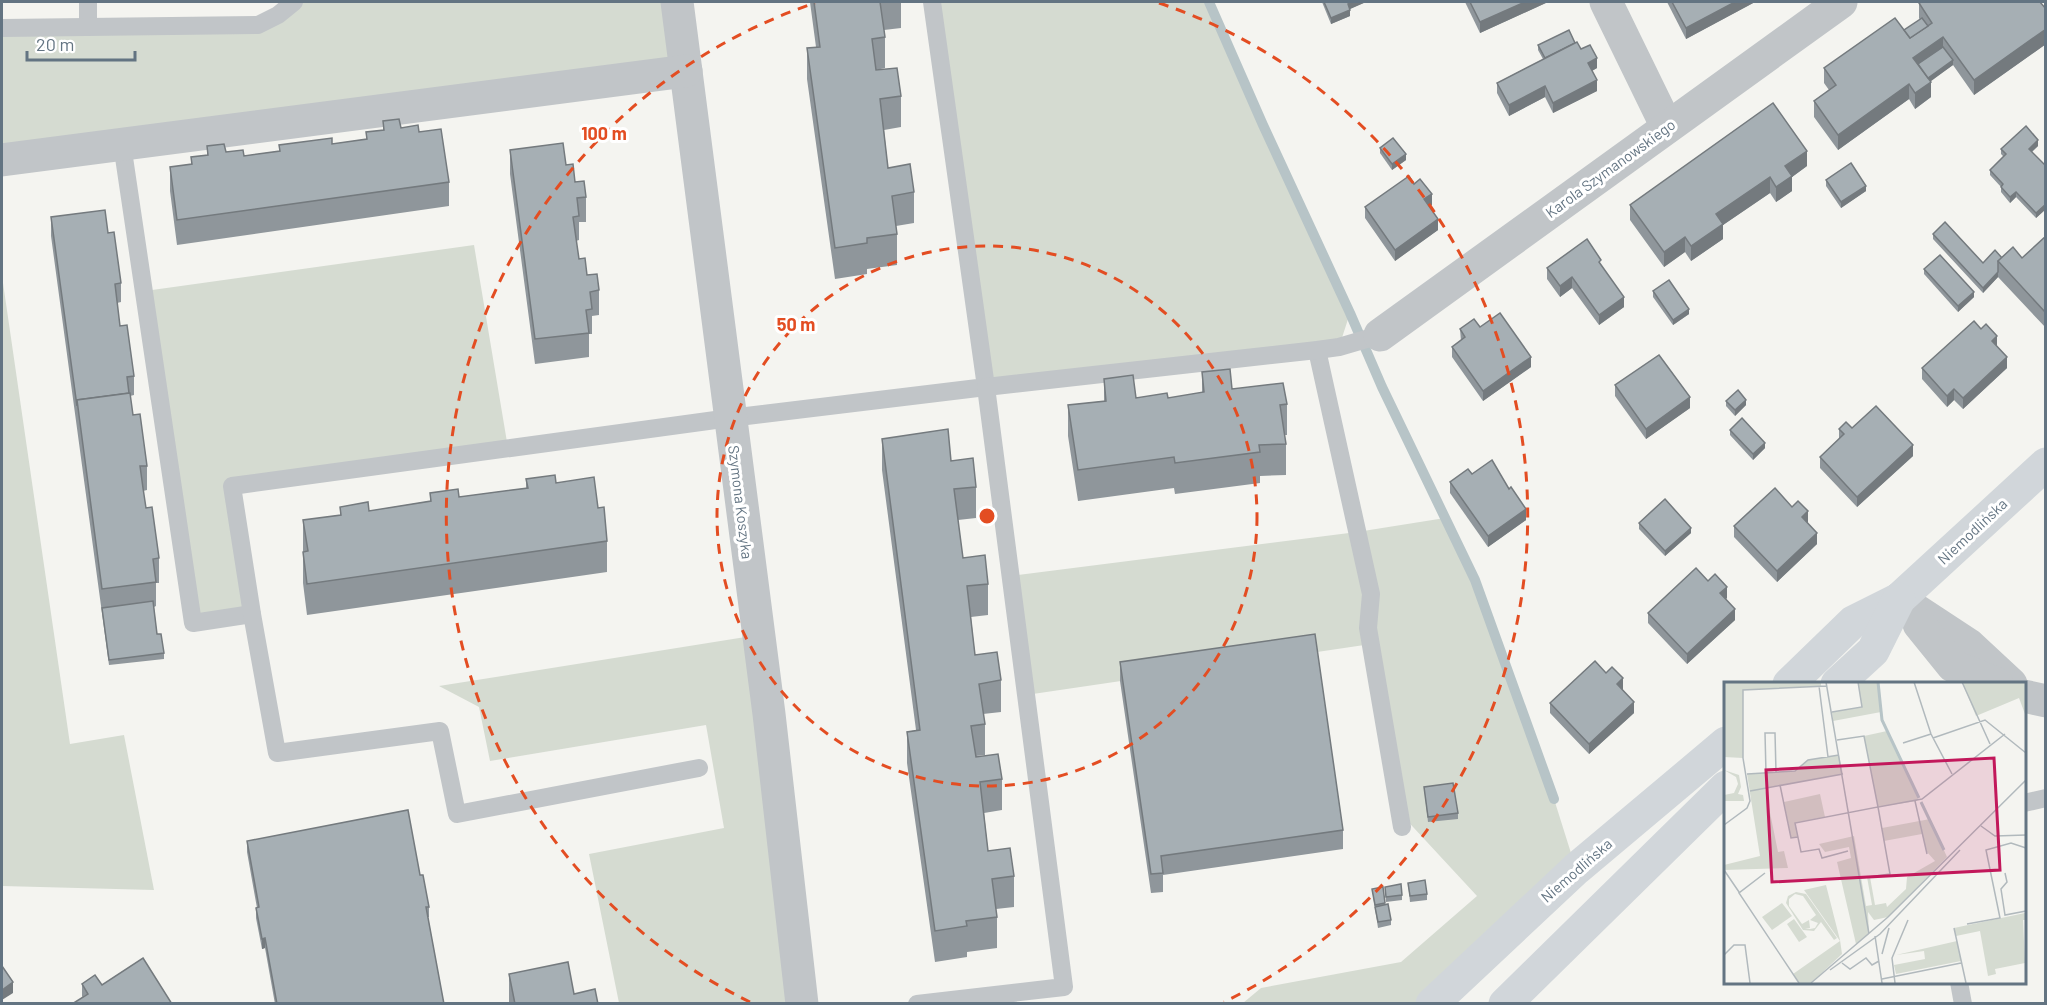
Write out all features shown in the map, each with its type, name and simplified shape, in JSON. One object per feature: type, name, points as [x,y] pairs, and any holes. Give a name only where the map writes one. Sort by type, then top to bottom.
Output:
[{"type":"main road","name":"Niemodlińska","points":[[1791,682],[1853,622],[1899,599],[2046,464]]},
{"type":"main road","name":"Niemodlińska","points":[[1839,682],[1873,651],[1899,599]]},
{"type":"main road","name":"Niemodlińska","points":[[1432,1004],[1576,869],[1724,745]]},
{"type":"main road","points":[[1505,1004],[1724,789]]},
{"type":"street","name":"Szymona Koszyka","points":[[677,2],[780,806],[802,1004]]},
{"type":"street","points":[[1606,2],[1666,128]]},
{"type":"street","name":"Karola Szymanowskiego","points":[[1380,335],[1841,2]]},
{"type":"street","points":[[2,160],[686,71]]},
{"type":"street","points":[[1899,599],[1953,666],[1992,682]]},
{"type":"street","points":[[1899,599],[1969,645],[2009,682]]},
{"type":"street","points":[[2026,696],[2046,701]]},
{"type":"lane","points":[[88,2],[88,27]]},
{"type":"lane","points":[[2,28],[258,25],[278,15],[294,2]]},
{"type":"lane","points":[[917,1004],[1064,987],[986,387],[932,2]]},
{"type":"lane","points":[[122,144],[193,623],[252,614]]},
{"type":"lane","points":[[699,768],[457,814],[440,731],[277,753],[232,486],[730,418],[1317,350],[1380,335]]},
{"type":"lane","points":[[1317,350],[1371,594],[1368,628],[1402,826]]},
{"type":"lane","points":[[2026,803],[2046,798]]},
{"type":"lane","points":[[1959,984],[1963,1004]]},
{"type":"shaded area","points":[[294,2],[677,2],[686,71],[2,160],[2,28],[258,25]]},
{"type":"shaded area","points":[[932,2],[1209,2],[1350,313],[1339,347],[986,387]]},
{"type":"shaded area","points":[[474,245],[508,448],[232,486],[252,614],[193,623],[145,291]]},
{"type":"shaded area","points":[[2,276],[70,744],[124,735],[154,890],[2,886]]},
{"type":"shaded area","points":[[1445,518],[1475,580],[1554,799],[1576,869],[1432,1003],[1243,1003],[1261,988],[1401,962],[1477,896],[1401,814],[1371,644],[1026,695],[1011,576],[1357,532]]},
{"type":"shaded area","points":[[758,635],[802,1003],[619,1003],[589,854],[724,828],[706,725],[490,761],[479,707],[439,686]]},
{"type":"building","points":[[814,2],[880,2],[885,37],[872,39],[876,70],[897,68],[901,96],[880,99],[888,168],[910,164],[914,192],[892,196],[897,234],[867,238],[867,243],[835,248],[807,48],[820,47]]},
{"type":"building","points":[[1324,2],[1354,2],[1348,4],[1350,10],[1331,18]]},
{"type":"building","points":[[1470,2],[1525,2],[1480,22]]},
{"type":"building","points":[[1672,2],[1735,2],[1686,28]]},
{"type":"building","points":[[2040,2],[2046,9],[2046,29],[1974,80],[1943,37],[1913,58],[1931,82],[1915,93],[1909,84],[1838,135],[1814,101],[1836,85],[1824,68],[1895,18],[1910,38],[1932,23],[1919,3]]},
{"type":"building","points":[[1922,18],[1928,26],[1910,38],[1904,30]]},
{"type":"building","points":[[1569,30],[1575,43],[1545,58],[1538,45]]},
{"type":"building","points":[[1577,42],[1581,49],[1590,45],[1597,58],[1588,63],[1597,80],[1553,103],[1545,86],[1509,105],[1497,83]]},
{"type":"building","points":[[1943,47],[1953,60],[1928,78],[1918,64]]},
{"type":"building","points":[[1773,103],[1807,151],[1785,166],[1792,176],[1776,187],[1770,177],[1716,214],[1723,224],[1691,246],[1685,237],[1664,252],[1630,205]]},
{"type":"building","points":[[399,119],[401,128],[418,125],[419,132],[441,129],[449,182],[177,220],[170,167],[192,164],[191,157],[208,155],[207,146],[224,144],[226,152],[243,150],[244,156],[280,151],[279,145],[332,138],[332,144],[367,139],[366,132],[384,130],[383,121]]},
{"type":"building","points":[[2026,126],[2038,140],[2029,149],[2046,166],[2046,204],[2036,213],[2016,192],[2010,197],[2001,187],[2003,184],[1990,170],[2006,154],[2001,149]]},
{"type":"building","points":[[1393,138],[1406,154],[1392,164],[1380,148]]},
{"type":"building","points":[[563,143],[566,165],[573,164],[575,182],[584,181],[586,197],[577,198],[579,216],[573,217],[579,259],[585,258],[587,275],[597,274],[599,290],[590,292],[592,309],[586,310],[589,333],[535,339],[510,150]]},
{"type":"building","points":[[1851,163],[1866,186],[1841,202],[1826,180]]},
{"type":"building","points":[[1409,176],[1414,184],[1420,179],[1432,194],[1424,199],[1438,219],[1395,250],[1365,207]]},
{"type":"building","points":[[105,210],[108,233],[114,232],[121,283],[115,284],[120,326],[127,325],[134,376],[127,377],[129,393],[77,400],[77,406],[51,217]]},
{"type":"building","points":[[1945,222],[1983,263],[1995,250],[2002,258],[1998,261],[1998,272],[1983,288],[1933,234]]},
{"type":"building","points":[[2046,236],[2046,313],[1998,261],[2013,247],[2022,258]]},
{"type":"building","points":[[1587,239],[1601,260],[1599,262],[1624,297],[1599,315],[1572,277],[1560,286],[1547,268]]},
{"type":"building","points":[[1940,255],[1974,292],[1958,306],[1924,269]]},
{"type":"building","points":[[1669,280],[1689,309],[1673,320],[1653,291]]},
{"type":"building","points":[[1500,313],[1531,357],[1483,391],[1452,347],[1465,337],[1460,329],[1474,319],[1480,327]]},
{"type":"building","points":[[1974,321],[1981,329],[1986,324],[1997,336],[1992,341],[2007,357],[1963,398],[1954,389],[1947,396],[1922,368]]},
{"type":"building","points":[[1659,355],[1690,397],[1646,429],[1615,385]]},
{"type":"building","points":[[1230,369],[1232,389],[1283,383],[1287,404],[1280,405],[1286,444],[1259,445],[1260,452],[1175,463],[1174,457],[1078,470],[1068,405],[1106,401],[1104,379],[1133,375],[1136,398],[1167,393],[1168,398],[1204,392],[1202,372]]},
{"type":"building","points":[[1738,390],[1746,400],[1735,410],[1726,401]]},
{"type":"building","points":[[130,393],[133,415],[140,414],[147,466],[140,466],[146,508],[152,507],[159,558],[153,559],[156,582],[102,589],[77,400]]},
{"type":"building","points":[[1876,406],[1913,445],[1857,497],[1820,457],[1844,434],[1839,429],[1846,422],[1852,428]]},
{"type":"building","points":[[1742,418],[1765,443],[1753,454],[1730,430]]},
{"type":"building","points":[[948,429],[951,461],[973,458],[976,487],[954,489],[963,558],[985,555],[988,584],[967,586],[975,655],[997,652],[1001,680],[979,684],[985,724],[971,726],[976,757],[998,754],[1002,779],[980,782],[988,851],[1010,848],[1014,876],[992,879],[997,917],[966,921],[967,926],[935,931],[907,732],[920,730],[882,439]]},
{"type":"building","points":[[1492,460],[1509,489],[1511,487],[1526,509],[1488,536],[1450,482],[1468,469],[1472,474]]},
{"type":"building","points":[[555,475],[556,483],[594,477],[598,508],[604,507],[607,541],[307,584],[303,552],[308,551],[303,520],[341,515],[340,507],[368,502],[369,511],[431,501],[430,493],[458,489],[459,497],[528,488],[526,479]]},
{"type":"building","points":[[1775,488],[1792,507],[1798,501],[1808,511],[1802,517],[1817,533],[1777,571],[1734,526]]},
{"type":"building","points":[[1665,499],[1691,528],[1665,551],[1639,523]]},
{"type":"building","points":[[1696,568],[1708,581],[1715,574],[1727,587],[1720,593],[1735,609],[1687,654],[1648,613]]},
{"type":"building","points":[[153,601],[157,634],[161,634],[164,653],[109,660],[102,608]]},
{"type":"building","points":[[1315,634],[1343,830],[1161,856],[1163,873],[1151,874],[1120,662]]},
{"type":"building","points":[[1595,661],[1606,673],[1612,667],[1623,678],[1617,684],[1634,702],[1589,744],[1550,703]]},
{"type":"building","points":[[1453,783],[1458,813],[1428,817],[1424,787]]},
{"type":"building","points":[[408,810],[420,875],[423,875],[429,907],[426,907],[444,1004],[277,1004],[265,938],[262,939],[256,908],[259,907],[247,841]]},
{"type":"building","points":[[1425,880],[1427,894],[1410,896],[1408,883]]},
{"type":"building","points":[[1401,884],[1402,895],[1386,897],[1385,887]]},
{"type":"building","points":[[1383,887],[1385,903],[1375,905],[1372,889]]},
{"type":"building","points":[[1388,904],[1391,920],[1378,922],[1375,907]]},
{"type":"building","points":[[143,958],[172,1004],[72,1004],[88,994],[82,984],[95,975],[102,985]]},
{"type":"building","points":[[568,962],[574,994],[595,989],[598,1004],[515,1004],[509,974]]},
{"type":"building","points":[[2,966],[13,982],[2,990]]},
{"type":"waterway","points":[[1209,2],[1382,387],[1475,580],[1554,799]]}]
